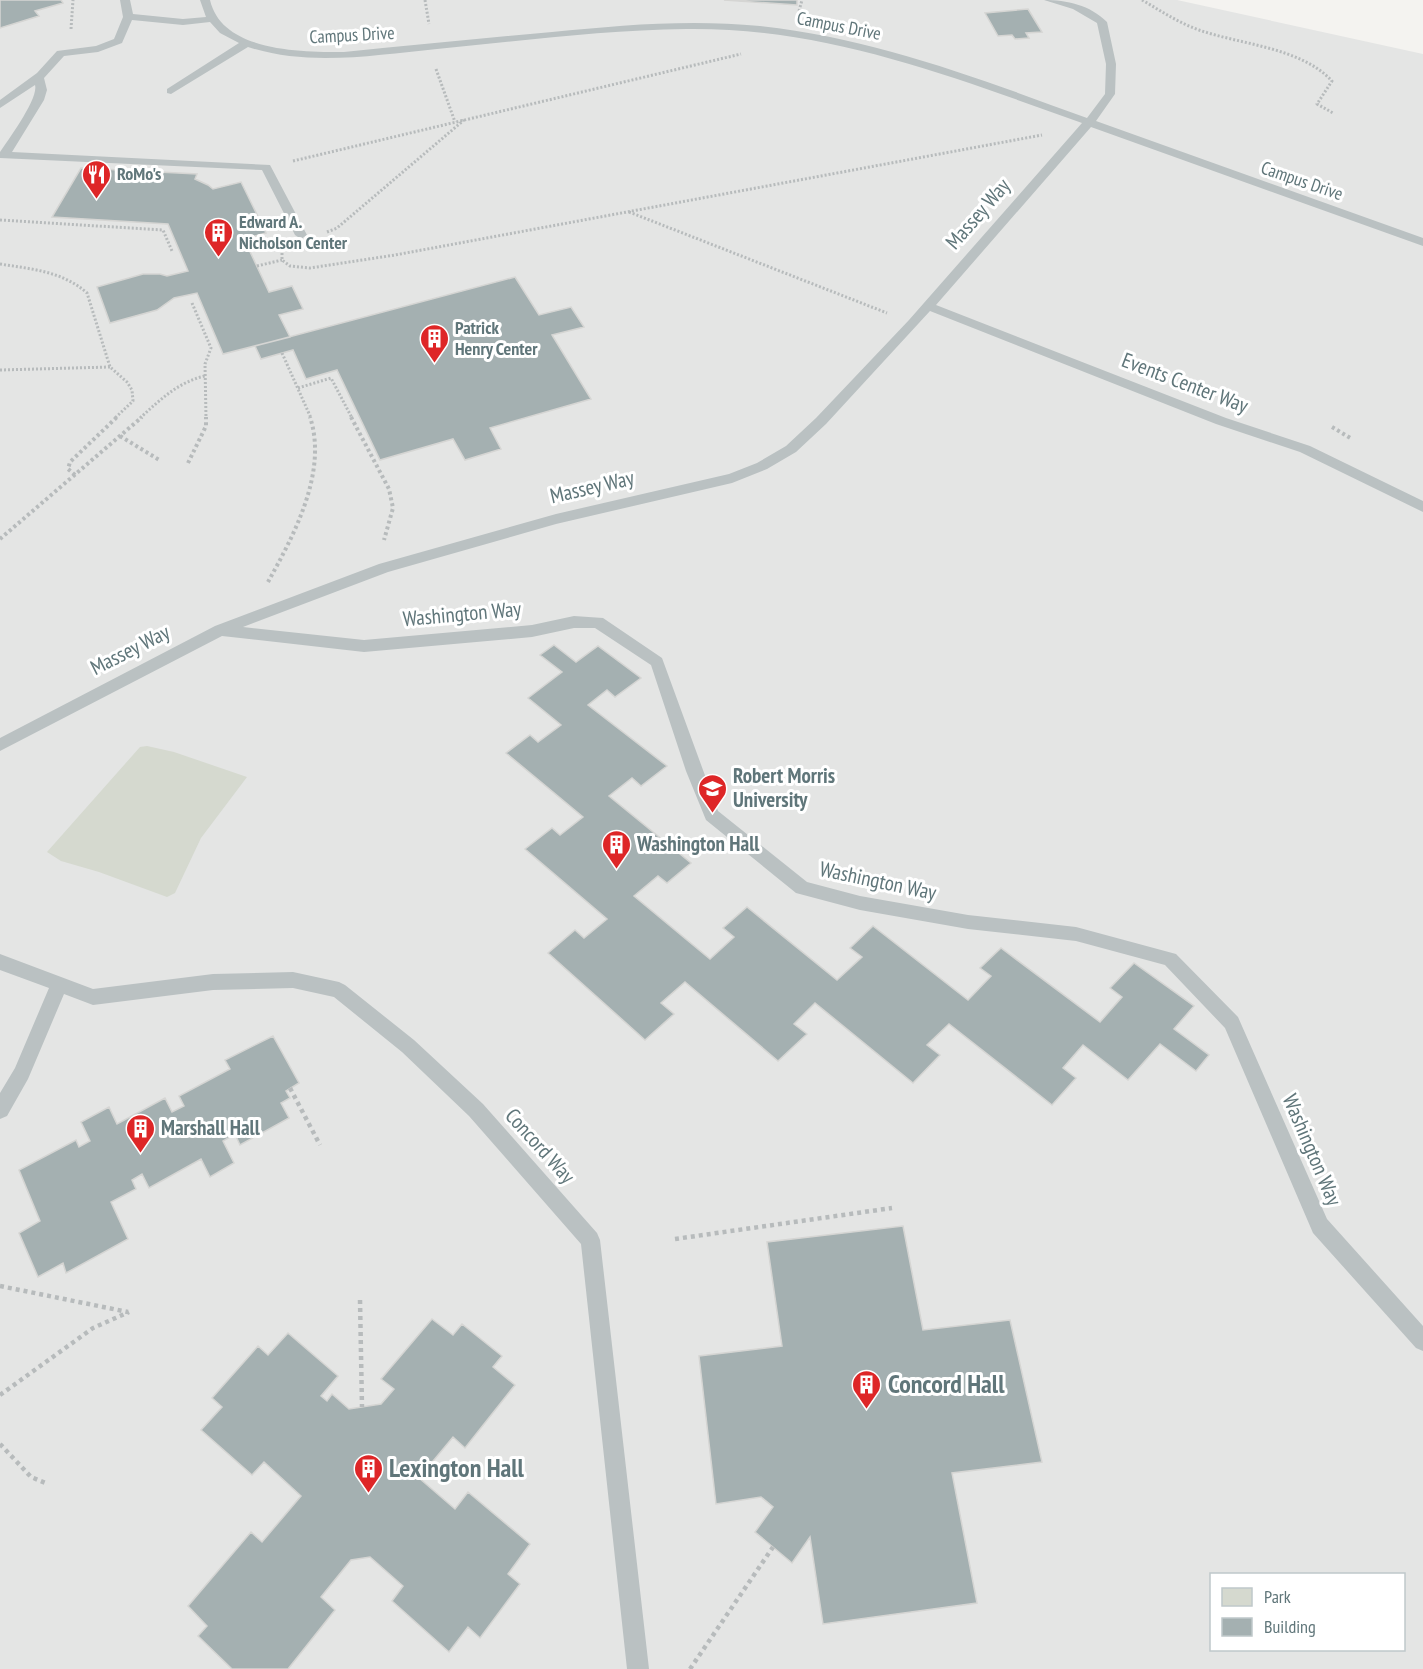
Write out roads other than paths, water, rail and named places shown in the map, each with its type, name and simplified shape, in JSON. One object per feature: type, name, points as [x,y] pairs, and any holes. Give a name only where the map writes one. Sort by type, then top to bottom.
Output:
[{"type":"lane","points":[[0,105],[39,79],[61,53],[98,49],[118,41],[128,17],[125,0]]},
{"type":"lane","points":[[205,0],[205,8],[213,19]]},
{"type":"lane","name":"Massey Way","points":[[0,745],[63,710],[220,630],[384,568],[556,519],[732,478],[762,466],[791,448],[821,422],[928,306],[1097,112],[1110,94],[1111,63],[1102,22],[1077,7],[1049,0]]},
{"type":"lane","points":[[128,17],[183,22],[213,19]]},
{"type":"lane","name":"Campus Drive","points":[[213,19],[228,33],[263,49],[285,53],[344,55],[614,29],[673,26],[742,28],[824,38],[877,49],[938,68],[1423,242]]},
{"type":"lane","points":[[171,91],[248,42]]},
{"type":"lane","points":[[2,155],[38,100],[42,90],[39,79]]},
{"type":"lane","points":[[2,155],[266,167],[301,235]]},
{"type":"lane","name":"Events Center Way","points":[[928,306],[1221,421],[1305,449],[1423,507]]},
{"type":"lane","name":"Washington Way","points":[[220,630],[364,646],[532,631],[574,622],[598,622],[657,662],[694,771],[712,815],[802,888],[860,903],[968,921],[1076,934],[1170,959],[1232,1023],[1320,1226],[1423,1341]]},
{"type":"lane","points":[[0,962],[59,984],[22,1073],[0,1110]]},
{"type":"lane","name":"Concord Way","points":[[59,984],[93,997],[213,982],[293,980],[339,990],[408,1046],[476,1110],[590,1240],[638,1669]]},
{"type":"place","name":"RoMo's","points":[[96,200]]},
{"type":"place","name":"Edward A. Nicholson Center","points":[[218,258]]},
{"type":"place","name":"Patrick Henry Center","points":[[434,364]]},
{"type":"place","name":"Robert Morris University","points":[[712,814]]},
{"type":"place","name":"Washington Hall","points":[[616,870]]},
{"type":"place","name":"Marshall Hall","points":[[140,1154]]},
{"type":"place","name":"Concord Hall","points":[[867,1410]]},
{"type":"place","name":"Lexington Hall","points":[[368,1494]]}]
